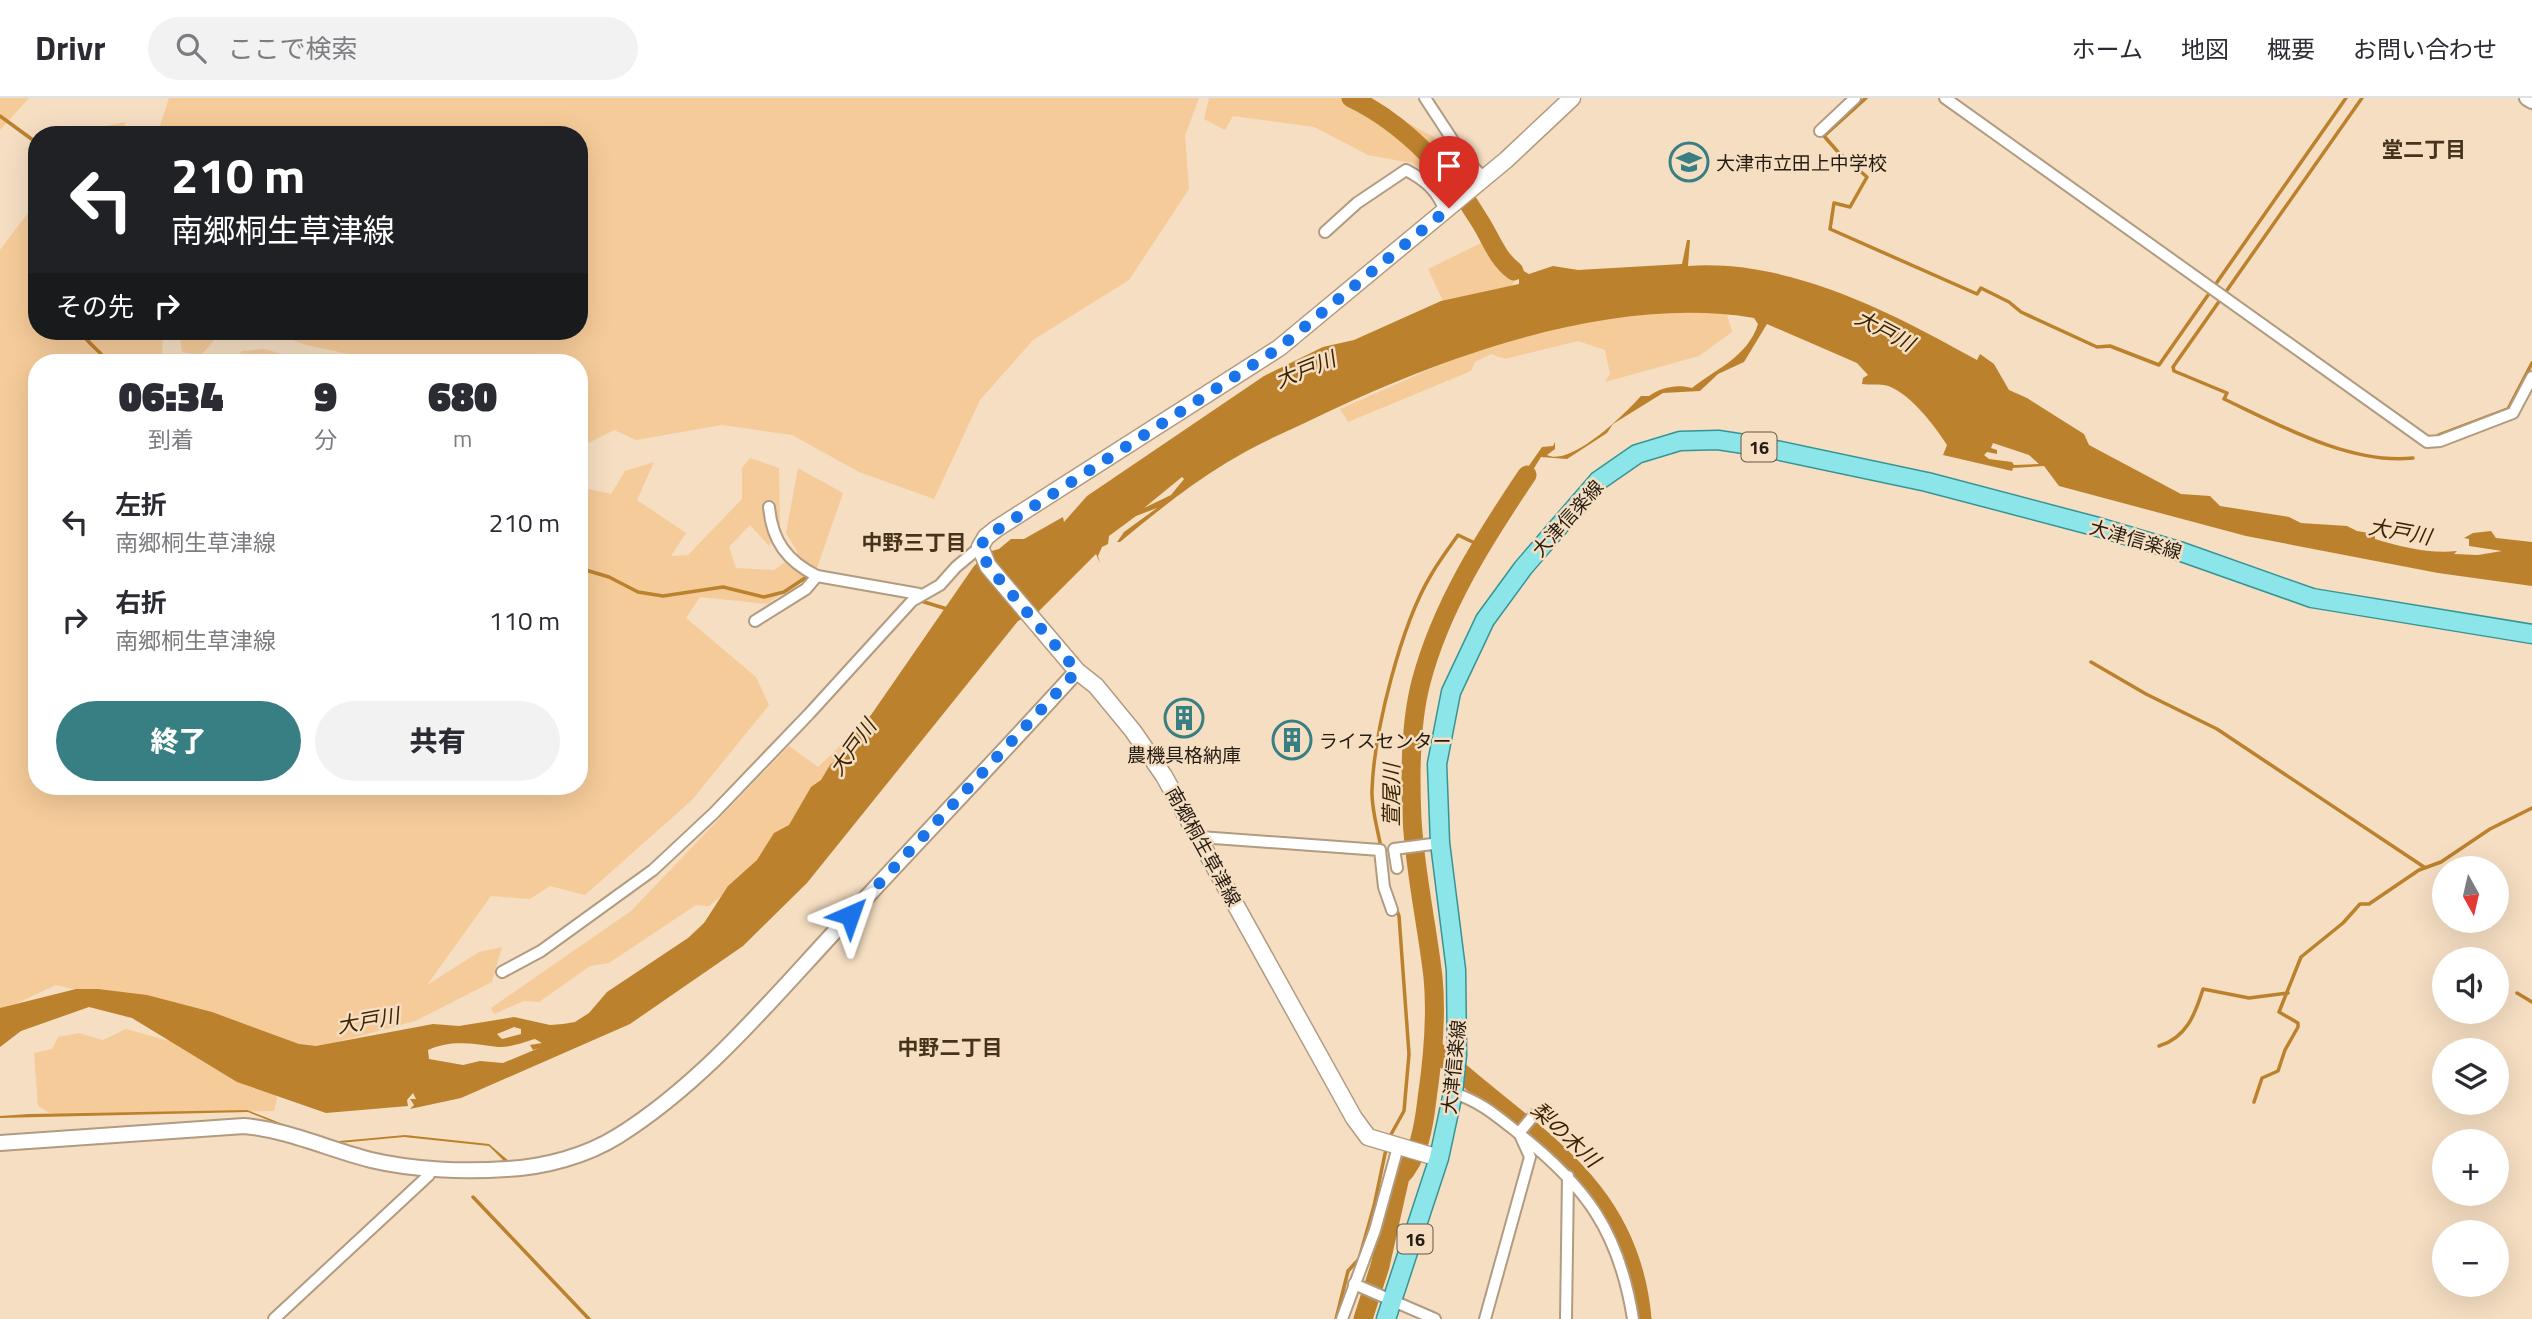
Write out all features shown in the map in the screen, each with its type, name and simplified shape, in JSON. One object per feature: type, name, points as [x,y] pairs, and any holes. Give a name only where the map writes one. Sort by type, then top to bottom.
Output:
[{"type":"main road","points":[[981,551],[986,537],[996,529],[1279,348],[1484,178],[1572,98]]},
{"type":"main road","name":"大津信楽線","points":[[1387,1319],[1390,1298],[1436,1157],[1454,1086],[1457,1055],[1456,970],[1435,843],[1437,764],[1451,692],[1485,620],[1535,552],[1598,481],[1637,454],[1680,441],[1718,440],[1757,446],[1927,482],[2179,551],[2312,598],[2532,634]]},
{"type":"main road","name":"南郷桐生草津線","points":[[981,551],[1043,632],[1077,671],[1096,686],[1133,731],[1200,837],[1354,1118],[1368,1137],[1436,1157]]},
{"type":"street","points":[[1425,98],[1465,159],[1484,178]]},
{"type":"street","points":[[1820,131],[1855,98]]},
{"type":"street","points":[[1945,98],[2427,442],[2440,442],[2513,412],[2532,377]]},
{"type":"street","points":[[2527,98],[2532,102]]},
{"type":"street","points":[[1325,232],[1357,203],[1406,170],[1424,180],[1439,194],[1447,209]]},
{"type":"street","points":[[769,507],[771,528],[782,550],[790,559],[817,576],[915,598]]},
{"type":"street","points":[[502,972],[541,951],[653,870],[714,813],[915,598],[940,585],[956,567],[981,551]]},
{"type":"street","points":[[755,621],[806,589],[817,576]]},
{"type":"street","points":[[0,1143],[244,1126],[273,1129],[373,1160],[430,1167],[507,1170],[547,1164],[615,1138],[662,1106],[781,990],[1077,671]]},
{"type":"street","points":[[1200,837],[1380,850],[1384,887],[1392,910]]},
{"type":"street","points":[[1397,868],[1394,849],[1435,843]]},
{"type":"street","points":[[1454,1086],[1544,1152],[1584,1193],[1608,1234],[1627,1286],[1633,1319]]},
{"type":"street","points":[[1519,1134],[1534,1115]]},
{"type":"street","points":[[1485,1319],[1530,1157],[1519,1134]]},
{"type":"street","points":[[1342,1319],[1375,1230],[1399,1147]]},
{"type":"street","points":[[274,1319],[429,1175],[430,1167]]},
{"type":"street","points":[[1566,1319],[1568,1176]]},
{"type":"street","points":[[1354,1284],[1435,1319]]},
{"type":"shaded area","points":[[0,98],[29,98],[0,130]]},
{"type":"shaded area","points":[[169,98],[1199,98],[1185,136],[1189,189],[1129,280],[1033,340],[980,400],[934,499],[859,472],[792,435],[722,425],[636,440],[614,430],[588,443],[588,354],[349,354],[292,340],[588,340],[588,126],[160,126]]},
{"type":"shaded area","points":[[1209,98],[1362,98],[1434,137],[1453,171],[1443,185],[1412,163],[1368,155],[1314,127],[1233,116],[1225,130],[1204,119]]},
{"type":"shaded area","points":[[126,122],[124,126],[105,126]]},
{"type":"shaded area","points":[[28,213],[28,340],[163,340],[162,354],[28,354],[28,795],[588,795],[588,489],[611,494],[625,471],[654,462],[637,500],[686,533],[671,556],[688,555],[742,499],[742,468],[750,458],[779,468],[780,524],[769,546],[750,525],[729,547],[736,568],[774,570],[798,553],[786,533],[798,468],[843,493],[817,568],[767,604],[700,597],[686,618],[756,677],[769,705],[692,800],[585,895],[550,886],[530,899],[491,896],[427,985],[479,952],[502,947],[492,982],[415,1021],[307,1050],[229,1024],[56,985],[0,1011],[0,250]]},
{"type":"shaded area","points":[[1483,242],[1500,252],[1515,280],[1509,292],[1445,305],[1428,269]]},
{"type":"shaded area","points":[[1670,308],[1726,311],[1732,332],[1699,356],[1605,382],[1610,374],[1605,350],[1578,341],[1505,359],[1491,354],[1475,362],[1471,371],[1348,422],[1340,409],[1462,355],[1558,325]]},
{"type":"shaded area","points":[[180,340],[215,340],[202,354],[182,352]]},
{"type":"shaded area","points":[[263,349],[282,354],[240,354],[242,351]]},
{"type":"shaded area","points":[[842,744],[852,751],[746,876],[709,906],[696,905],[609,963],[590,966],[539,1002],[524,1001],[494,1014],[491,1008],[631,911],[789,746],[818,767]]},
{"type":"shaded area","points":[[126,1029],[169,1041],[188,1042],[274,1088],[277,1099],[274,1111],[50,1113],[38,1106],[34,1053],[52,1049],[58,1037],[79,1033],[103,1040]]},
{"type":"water","name":"大戸川","points":[[1687,240],[1690,240],[1688,266],[1726,266],[1802,280],[1875,307],[1977,360],[1980,354],[1994,364],[2009,390],[2027,398],[2084,434],[2089,445],[2181,494],[2210,496],[2220,506],[2289,517],[2301,523],[2347,526],[2375,534],[2375,539],[2426,551],[2457,551],[2454,554],[2478,555],[2502,551],[2469,546],[2469,539],[2464,538],[2473,533],[2491,531],[2496,538],[2532,542],[2532,586],[2438,573],[2246,536],[2059,486],[2044,466],[2013,468],[2012,471],[1943,455],[1947,445],[1942,437],[1920,409],[1902,393],[1884,385],[1862,384],[1863,378],[1868,375],[1857,363],[1767,324],[1744,362],[1718,374],[1700,391],[1663,393],[1613,424],[1607,433],[1567,459],[1541,457],[1513,502],[1514,487],[1542,447],[1553,446],[1555,442],[1555,449],[1547,455],[1557,457],[1570,453],[1597,437],[1641,396],[1649,396],[1670,387],[1692,388],[1739,354],[1758,324],[1754,318],[1699,313],[1643,315],[1585,323],[1470,354],[1361,397],[1279,435],[1212,472],[1117,542],[1124,532],[1157,508],[1136,516],[1109,536],[1108,544],[1102,547],[1098,556],[1100,563],[1096,554],[1039,611],[1018,621],[807,883],[743,946],[630,1024],[461,1098],[410,1109],[414,1105],[410,1099],[416,1099],[413,1093],[407,1100],[408,1106],[326,1113],[237,1082],[132,1018],[89,1007],[21,1031],[0,1047],[0,1008],[76,989],[147,995],[212,1012],[299,1044],[316,1046],[433,1024],[459,1026],[514,1017],[550,1025],[575,1022],[589,1013],[607,992],[688,938],[704,923],[728,886],[757,860],[774,833],[789,825],[811,787],[821,780],[830,765],[843,753],[854,732],[871,715],[974,566],[988,552],[999,549],[1011,539],[1024,539],[1063,517],[1064,522],[1087,496],[1264,376],[1323,347],[1354,340],[1441,301],[1519,284],[1519,279],[1500,262],[1494,250],[1507,262],[1529,274],[1553,266],[1578,270],[1682,264]],"holes":[[[1993,443],[2029,455],[2039,464],[2014,465],[2012,462],[1989,459],[1984,455],[1987,452],[1997,454],[1997,450],[1991,448]],[[1182,477],[1184,479],[1171,495],[1144,508]],[[514,1027],[521,1029],[521,1034],[502,1039],[497,1034]],[[535,1039],[542,1043],[530,1045],[533,1050],[539,1048],[503,1063],[480,1061],[463,1065],[429,1059],[428,1050],[446,1044],[463,1043],[511,1046]]]},
{"type":"water","points":[[247,1110],[329,1142],[405,1135],[489,1144],[510,1162],[506,1163],[489,1146],[404,1137],[328,1144],[248,1112],[0,1118],[29,1114]]},
{"type":"waterway","points":[[1351,98],[1390,121],[1425,152],[1456,186],[1499,255],[1514,271]]},
{"type":"waterway","points":[[1866,98],[1824,136],[1867,177],[1850,207],[1834,203],[1830,229],[1977,294],[1981,288],[2009,302],[2021,312],[2097,347],[2110,346],[2159,365],[2346,98]]},
{"type":"waterway","points":[[2362,98],[2173,367],[2174,371],[2227,393],[2224,399],[2316,441],[2365,455],[2389,459],[2413,458]]},
{"type":"waterway","points":[[0,116],[28,136]]},
{"type":"waterway","points":[[87,340],[101,354]]},
{"type":"waterway","points":[[2439,435],[2508,409],[2532,363]]},
{"type":"waterway","name":"萱尾川","points":[[1363,1319],[1380,1266],[1400,1177],[1412,1160],[1420,1141],[1433,1053],[1433,977],[1412,819],[1412,750],[1417,698],[1430,654],[1452,600],[1465,574],[1527,475]]},
{"type":"waterway","points":[[1381,848],[1373,804],[1374,766],[1391,679],[1409,621],[1434,570],[1458,535],[1481,546]]},
{"type":"waterway","points":[[588,571],[609,577],[638,592],[663,596],[723,587],[764,597],[784,592],[805,578]]},
{"type":"waterway","points":[[921,601],[947,609]]},
{"type":"waterway","points":[[2091,662],[2146,694],[2217,729],[2424,867]]},
{"type":"waterway","points":[[2254,1102],[2262,1078],[2278,1071],[2285,1050],[2298,1027],[2298,1023],[2279,1012],[2301,957],[2343,923],[2360,904],[2369,904],[2419,870],[2441,862],[2490,829],[2532,808]]},
{"type":"waterway","points":[[1389,1138],[1404,1111],[1409,1054],[1399,916],[1393,899]]},
{"type":"waterway","points":[[2159,1046],[2183,1031],[2197,1008],[2203,989],[2249,998],[2288,993]]},
{"type":"waterway","points":[[2517,993],[2532,1002]]},
{"type":"waterway","name":"梨の木川","points":[[1434,1049],[1537,1135],[1568,1163],[1595,1194],[1617,1230],[1633,1271],[1642,1319]]},
{"type":"waterway","points":[[1336,1319],[1348,1271],[1359,1259],[1386,1149]]},
{"type":"waterway","points":[[473,1197],[589,1319]]},
{"type":"place","name":"大津市立田上中学校","points":[[1689,162]]},
{"type":"place","name":"農機具格納庫","points":[[1184,718]]},
{"type":"place","name":"ライスセンター","points":[[1292,740]]},
{"type":"district","name":"堂二丁目","points":[[2424,149]]},
{"type":"district","name":"中野三丁目","points":[[914,542]]},
{"type":"district","name":"中野二丁目","points":[[950,1047]]},
{"type":"route","points":[[850,915],[1077,671],[988,566],[980,547],[986,537],[1279,348],[1449,208]]}]
